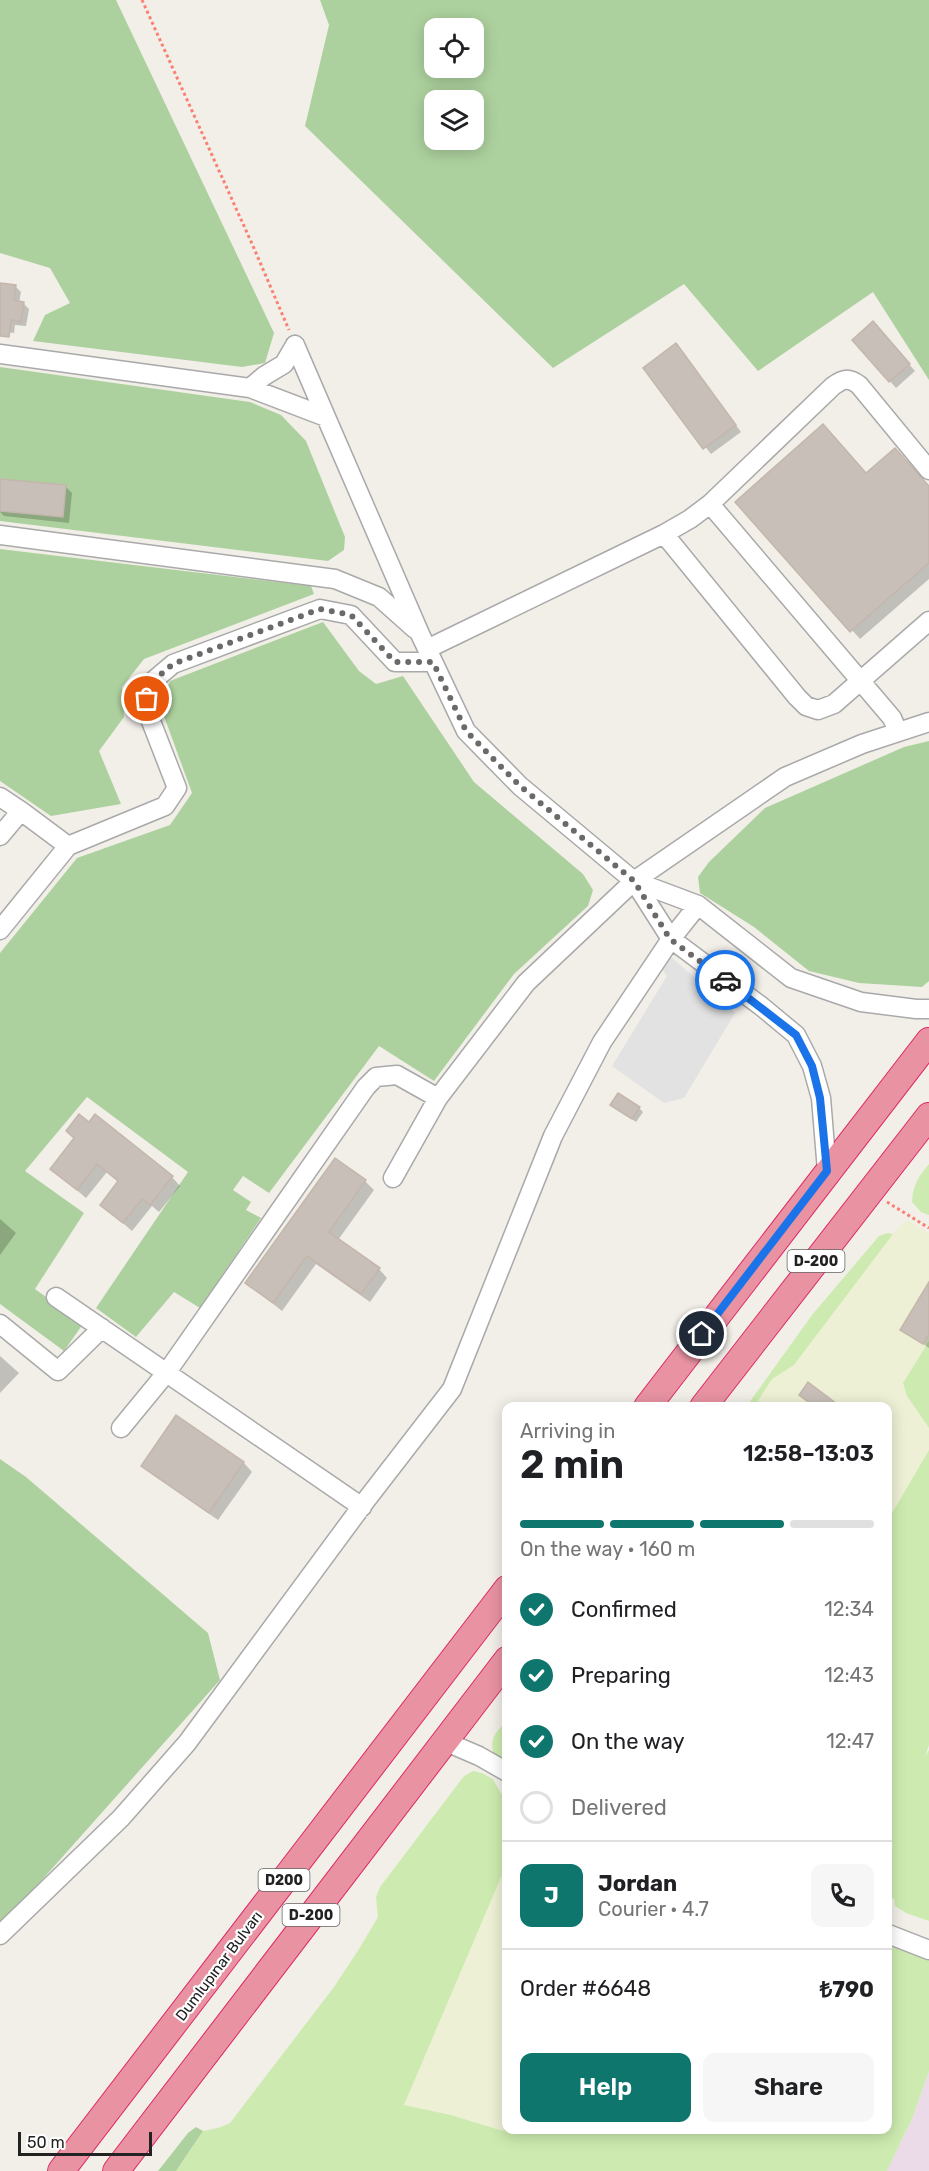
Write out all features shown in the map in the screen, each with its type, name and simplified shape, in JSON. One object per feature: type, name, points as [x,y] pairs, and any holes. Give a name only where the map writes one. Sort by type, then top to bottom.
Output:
[{"type":"highway","points":[[651,1402],[929,1041]]},
{"type":"highway","name":"D-200","points":[[707,1402],[929,1116]]},
{"type":"highway","name":"Dumlupınar Bulvarı","points":[[62,2171],[502,1596]]},
{"type":"highway","name":"D-200","points":[[117,2171],[502,1666]]},
{"type":"lane","points":[[250,388],[284,364],[295,345]]},
{"type":"lane","points":[[295,345],[427,648],[466,731],[520,786],[634,881],[670,939],[761,1006],[796,1035],[812,1066],[820,1098],[827,1171]]},
{"type":"lane","points":[[0,354],[250,388],[326,417]]},
{"type":"lane","points":[[0,930],[68,846],[165,806],[177,788],[147,711],[147,686],[173,664],[320,609],[351,615],[395,662],[664,534],[690,519],[710,504],[833,386],[844,379],[853,380],[859,385],[929,470]]},
{"type":"lane","points":[[710,504],[892,718],[898,732]]},
{"type":"lane","points":[[664,534],[806,706],[818,710],[834,704],[929,621]]},
{"type":"lane","points":[[0,536],[335,579],[379,597],[427,648]]},
{"type":"lane","points":[[393,1178],[438,1098],[526,983],[634,881],[785,777],[862,744],[929,722]]},
{"type":"lane","points":[[0,797],[68,846]]},
{"type":"lane","points":[[0,836],[21,811]]},
{"type":"lane","points":[[634,881],[698,905],[791,978],[861,1002],[929,1009]]},
{"type":"lane","points":[[0,1935],[121,1818],[187,1743],[452,1389],[553,1136],[602,1042],[670,939],[698,905]]},
{"type":"lane","points":[[121,1428],[167,1372],[366,1087],[376,1077],[397,1075],[438,1098]]},
{"type":"lane","points":[[56,1297],[362,1507]]},
{"type":"lane","points":[[0,1324],[58,1371],[102,1328]]},
{"type":"lane","points":[[444,1741],[480,1756],[502,1769]]},
{"type":"lane","points":[[892,1936],[929,1950]]},
{"type":"path","points":[[142,0],[295,345]]},
{"type":"path","points":[[870,1192],[929,1228]]},
{"type":"shaded area","points":[[671,957],[735,1013],[684,1098],[664,1103],[612,1066],[667,976],[662,969]]},
{"type":"shaded area","points":[[929,2071],[929,2171],[887,2171],[912,2119]]},
{"type":"green space","points":[[0,0],[116,0],[274,333],[265,363],[242,367],[33,341],[45,315],[70,303],[50,268],[0,253]]},
{"type":"green space","points":[[320,0],[929,0],[929,380],[873,292],[758,371],[684,284],[553,368],[305,126],[329,25]]},
{"type":"green space","points":[[0,367],[250,402],[281,415],[306,441],[345,537],[344,550],[328,561],[0,521]]},
{"type":"green space","points":[[0,549],[311,586],[314,594],[144,659],[122,687],[124,717],[99,751],[121,804],[51,816],[0,781]]},
{"type":"green space","points":[[323,622],[359,671],[376,684],[403,676],[474,782],[583,874],[593,890],[588,906],[514,974],[434,1081],[379,1046],[269,1193],[243,1176],[233,1190],[251,1202],[246,1210],[261,1218],[200,1308],[174,1292],[136,1337],[96,1308],[188,1172],[87,1097],[25,1171],[84,1213],[35,1289],[83,1324],[64,1351],[0,1304],[0,953],[77,858],[170,825],[192,793],[161,708],[170,681]]},
{"type":"green space","points":[[929,741],[929,981],[922,987],[859,983],[809,971],[754,927],[700,893],[698,877],[709,862],[765,808],[904,747]]},
{"type":"green space","points":[[929,1164],[929,1215],[921,1212],[912,1202],[917,1182]]},
{"type":"green space","points":[[907,1220],[929,1233],[929,1341],[903,1383],[907,1396],[929,1428],[929,1450],[892,1513],[892,1402],[757,1402],[772,1379],[794,1365],[890,1236]]},
{"type":"green space","points":[[887,1233],[893,1234],[794,1365],[772,1379],[757,1402],[750,1402],[812,1315],[879,1236]]},
{"type":"green space","points":[[929,1341],[929,1428],[907,1396],[903,1383]]},
{"type":"green space","points":[[929,1450],[929,1745],[925,1757],[929,1750],[929,1921],[906,1913],[895,1906],[894,1898],[892,1899],[892,1513]]},
{"type":"green space","points":[[0,1459],[26,1477],[208,1633],[220,1680],[0,1927]]},
{"type":"green space","points":[[502,1726],[502,1762],[494,1755],[492,1744],[496,1733]]},
{"type":"green space","points":[[473,1771],[482,1773],[493,1779],[502,1795],[502,1875],[404,2105],[451,2115],[502,2131],[502,2134],[892,2134],[892,1940],[929,1954],[929,2071],[912,2119],[887,2171],[176,2171],[203,2131],[230,2123],[334,1987],[378,1917],[376,1897],[380,1887],[464,1776]]},
{"type":"green space","points":[[502,1875],[502,2131],[451,2115],[403,2105]]},
{"type":"green space","points":[[196,2127],[203,2131],[176,2171],[158,2171],[188,2133]]},
{"type":"building","points":[[0,283],[16,285],[14,300],[24,302],[21,322],[11,320],[9,337],[0,336]]},
{"type":"building","points":[[873,321],[910,364],[889,382],[852,340]]},
{"type":"building","points":[[676,343],[736,425],[703,449],[643,368]]},
{"type":"building","points":[[823,424],[866,473],[895,448],[929,486],[929,563],[850,632],[735,502]]},
{"type":"building","points":[[0,479],[66,485],[63,517],[0,511]]},
{"type":"building","points":[[618,1093],[640,1107],[632,1119],[610,1105]]},
{"type":"building","points":[[79,1114],[89,1122],[95,1114],[173,1176],[150,1205],[142,1199],[123,1223],[100,1205],[118,1181],[97,1164],[77,1190],[50,1169],[74,1138],[66,1131]]},
{"type":"building","points":[[335,1158],[366,1180],[329,1232],[380,1268],[361,1294],[307,1256],[273,1303],[245,1283]]},
{"type":"building","points":[[929,1282],[929,1334],[923,1344],[900,1330]]},
{"type":"building","points":[[808,1382],[834,1402],[808,1402],[799,1395]]},
{"type":"building","points":[[176,1415],[244,1462],[209,1513],[141,1466]]},
{"type":"way so far","points":[[147,699],[147,686],[173,664],[320,609],[351,615],[395,662],[433,662],[466,731],[520,786],[634,881],[670,939],[725,980]]},
{"type":"route","points":[[702,1334],[827,1171],[820,1098],[812,1066],[796,1035],[725,980]]}]
